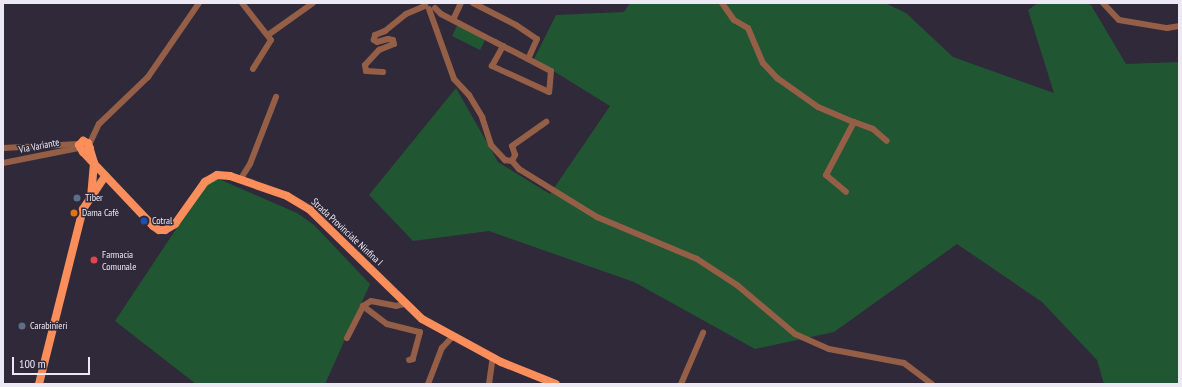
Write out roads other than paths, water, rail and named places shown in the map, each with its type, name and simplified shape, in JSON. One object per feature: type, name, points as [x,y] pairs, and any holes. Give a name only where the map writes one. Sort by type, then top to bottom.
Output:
[{"type":"main road","points":[[84,146],[94,163],[96,187]]},
{"type":"main road","name":"Strada Provinciale Ninfina I","points":[[94,163],[112,185],[153,226],[165,230],[179,220],[210,177],[220,174],[287,196],[310,210],[371,268],[404,304],[422,320],[493,357],[556,384]]},
{"type":"main road","points":[[39,384],[83,209],[96,187],[105,176]]},
{"type":"main road","points":[[96,187],[112,185]]},
{"type":"street","points":[[3,148],[84,146],[99,124],[148,77],[199,3]]},
{"type":"street","points":[[242,3],[268,35],[271,44],[253,69]]},
{"type":"street","points":[[268,35],[313,3]]},
{"type":"street","points":[[453,20],[461,3]]},
{"type":"street","points":[[473,3],[516,24],[537,38],[528,59]]},
{"type":"street","points":[[722,3],[734,20],[748,28],[763,63],[777,78],[818,107],[873,129],[887,141]]},
{"type":"street","points":[[1103,3],[1120,20],[1167,28],[1179,26]]},
{"type":"street","points":[[430,6],[454,79],[469,95],[482,117],[491,144],[505,160],[512,161],[519,169],[597,218],[697,259],[737,285],[795,334],[829,349],[904,363],[932,384]]},
{"type":"street","points":[[383,72],[366,71],[365,65],[379,50],[394,44],[393,40],[388,39],[377,42],[374,40],[375,35],[385,31],[406,14],[430,6],[453,20],[552,71],[549,92],[492,66],[503,46]]},
{"type":"street","points":[[240,180],[250,164],[276,97]]},
{"type":"street","points":[[512,161],[515,155],[512,146],[546,122]]},
{"type":"street","points":[[846,192],[826,175],[854,122]]},
{"type":"street","name":"Via Variante","points":[[3,163],[84,146]]},
{"type":"street","points":[[347,338],[363,306],[371,301],[396,306],[404,304]]},
{"type":"street","points":[[363,306],[386,324],[420,332],[413,359],[410,360]]},
{"type":"street","points":[[681,384],[703,333]]},
{"type":"street","points":[[428,384],[442,348],[453,336]]},
{"type":"street","points":[[489,384],[493,357]]},
{"type":"place","name":"Tiber","points":[[77,198]]},
{"type":"place","name":"Dama Cafè","points":[[74,213]]},
{"type":"place","name":"Cotral","points":[[144,221]]},
{"type":"place","name":"Farmacia Comunale","points":[[94,260]]},
{"type":"place","name":"Carabinieri","points":[[22,326]]}]
